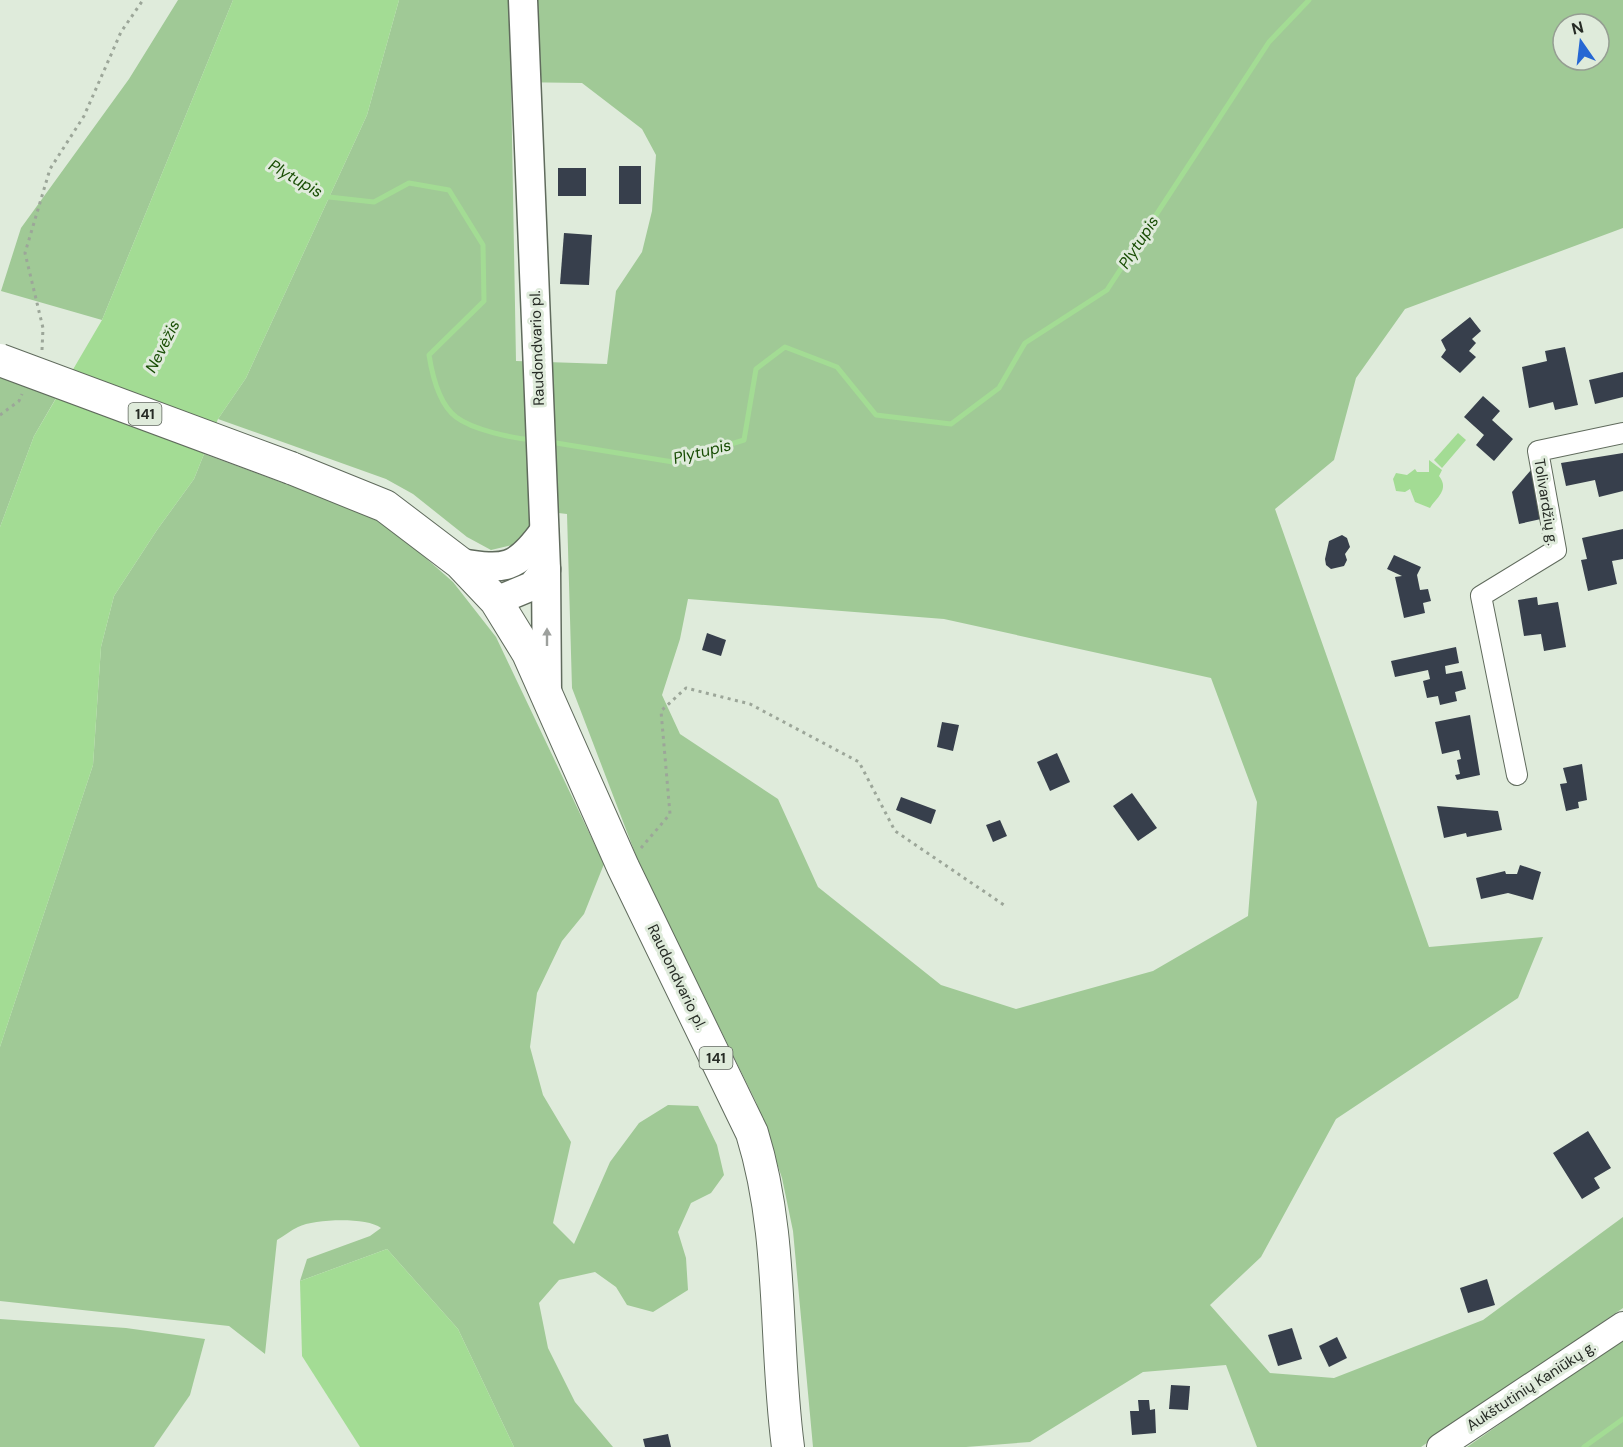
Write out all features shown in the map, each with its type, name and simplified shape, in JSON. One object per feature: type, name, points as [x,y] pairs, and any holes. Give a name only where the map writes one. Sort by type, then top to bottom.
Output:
[{"type":"main road","name":"Raudondvario pl.","points":[[523,0],[546,569],[547,696]]},
{"type":"main road","name":"141","points":[[0,360],[291,468],[385,506],[460,563],[496,601]]},
{"type":"main road","points":[[460,563],[486,567],[508,566],[527,555],[544,531]]},
{"type":"main road","points":[[496,601],[501,578],[508,566]]},
{"type":"main road","points":[[496,601],[532,586],[546,569]]},
{"type":"main road","name":"Raudondvario pl.","points":[[496,601],[520,638],[623,867],[752,1133],[765,1173],[773,1220],[783,1410],[788,1447]]},
{"type":"street","name":"Tolivardžių g.","points":[[1517,775],[1481,596],[1556,550],[1538,452],[1623,433]]},
{"type":"street","name":"Aukštutinių Kaniūkų g.","points":[[1440,1447],[1623,1325]]},
{"type":"path","points":[[38,359],[42,349],[43,328],[25,253],[50,169],[84,116],[121,32],[143,0]]},
{"type":"path","points":[[0,415],[19,401],[24,391]]},
{"type":"path","points":[[623,867],[670,814],[661,711],[686,688],[750,704],[859,762],[895,831],[1004,905]]},
{"type":"shaded area","points":[[178,0],[233,0],[102,320],[1,291],[21,228],[129,79]]},
{"type":"shaded area","points":[[399,0],[1623,0],[1623,228],[1405,309],[1356,378],[1334,460],[1275,509],[1429,947],[1543,937],[1518,998],[1336,1119],[1261,1257],[1210,1305],[1270,1373],[1334,1378],[1483,1320],[1623,1217],[1623,1308],[1421,1447],[1257,1447],[1226,1365],[1143,1372],[1030,1442],[966,1447],[813,1447],[793,1231],[782,1178],[756,1102],[640,866],[572,688],[567,514],[532,510],[535,524],[521,543],[491,550],[467,537],[413,494],[386,479],[218,419],[246,378],[367,115]],"holes":[[[511,82],[582,83],[642,129],[656,155],[652,211],[642,252],[616,291],[607,364],[516,361]],[[688,599],[944,619],[1211,678],[1257,802],[1248,916],[1153,971],[1016,1009],[941,985],[818,887],[778,799],[680,734],[662,695],[680,639]]]},
{"type":"shaded area","points":[[0,377],[56,398],[34,436],[0,527]]},
{"type":"shaded area","points":[[204,454],[368,514],[395,531],[453,582],[496,637],[604,864],[584,914],[562,941],[537,993],[530,1047],[543,1095],[571,1142],[553,1223],[574,1244],[610,1162],[639,1123],[668,1105],[698,1106],[717,1145],[724,1175],[711,1193],[691,1203],[678,1232],[686,1258],[688,1290],[653,1312],[627,1305],[616,1287],[595,1272],[559,1280],[539,1303],[548,1348],[575,1402],[613,1447],[514,1447],[458,1329],[387,1249],[300,1281],[307,1259],[370,1236],[381,1228],[374,1224],[340,1220],[316,1222],[295,1228],[277,1240],[265,1354],[229,1326],[0,1301],[0,1047],[93,765],[101,647],[114,596],[194,479]]},
{"type":"shaded area","points":[[0,1319],[126,1328],[205,1339],[190,1395],[154,1447],[0,1447]]},
{"type":"shaded area","points":[[1623,1338],[1623,1447],[1467,1447]]},
{"type":"water","name":"Nevėžis","points":[[233,0],[399,0],[367,115],[246,378],[218,419],[194,479],[114,596],[101,647],[93,765],[0,1047],[0,527],[34,436],[102,320]]},
{"type":"water","points":[[1458,433],[1466,440],[1442,468],[1434,460]]},
{"type":"water","points":[[1429,460],[1442,470],[1439,476],[1443,486],[1443,490],[1430,508],[1415,502],[1410,489],[1405,492],[1396,491],[1393,479],[1396,473],[1407,475],[1415,469],[1417,472],[1429,472]]},
{"type":"water","points":[[387,1249],[458,1329],[514,1447],[360,1447],[302,1356],[300,1281]]},
{"type":"building","points":[[619,166],[641,166],[641,204],[619,204]]},
{"type":"building","points":[[558,168],[586,168],[586,196],[558,196]]},
{"type":"building","points":[[564,233],[592,235],[589,285],[560,284]]},
{"type":"building","points":[[1470,317],[1481,331],[1472,339],[1476,343],[1469,351],[1476,357],[1460,373],[1441,357],[1446,350],[1441,340]]},
{"type":"building","points":[[1565,347],[1578,405],[1555,410],[1553,402],[1529,408],[1522,367],[1547,361],[1545,351]]},
{"type":"building","points":[[1623,372],[1623,397],[1595,404],[1589,380]]},
{"type":"building","points":[[1483,396],[1500,411],[1492,420],[1513,439],[1494,461],[1476,445],[1484,435],[1464,417]]},
{"type":"building","points":[[1623,453],[1623,491],[1599,497],[1595,480],[1566,486],[1561,463]]},
{"type":"building","points":[[1531,470],[1541,519],[1519,524],[1512,492]]},
{"type":"building","points":[[1623,529],[1623,559],[1612,561],[1617,584],[1588,591],[1581,560],[1587,559],[1582,538]]},
{"type":"building","points":[[1342,535],[1347,538],[1350,547],[1345,554],[1347,560],[1344,566],[1331,569],[1326,565],[1325,559],[1329,541]]},
{"type":"building","points":[[1394,555],[1421,567],[1417,575],[1420,590],[1428,589],[1431,601],[1423,603],[1425,613],[1404,618],[1395,577],[1402,576],[1387,569]]},
{"type":"building","points":[[1537,597],[1538,605],[1558,602],[1566,647],[1544,651],[1541,634],[1524,636],[1518,600]]},
{"type":"building","points":[[707,633],[726,640],[721,656],[702,650]]},
{"type":"building","points":[[1456,647],[1459,663],[1445,666],[1446,674],[1462,671],[1466,689],[1455,692],[1457,701],[1440,705],[1438,696],[1427,698],[1423,681],[1430,679],[1428,670],[1395,677],[1391,661]]},
{"type":"building","points":[[1470,715],[1480,775],[1457,780],[1455,775],[1460,774],[1457,760],[1461,759],[1459,750],[1442,754],[1435,722]]},
{"type":"building","points":[[942,722],[959,725],[953,751],[937,747]]},
{"type":"building","points":[[1057,753],[1070,782],[1050,791],[1037,762]]},
{"type":"building","points":[[1582,764],[1587,800],[1578,802],[1579,808],[1566,811],[1560,784],[1567,783],[1563,768]]},
{"type":"building","points":[[1132,793],[1157,828],[1138,841],[1113,806]]},
{"type":"building","points":[[901,797],[936,810],[931,824],[896,810]]},
{"type":"building","points":[[1437,806],[1498,811],[1502,830],[1467,837],[1466,833],[1444,838]]},
{"type":"building","points":[[1000,820],[1007,836],[993,842],[986,825]]},
{"type":"building","points":[[1520,865],[1541,872],[1533,900],[1508,893],[1481,899],[1476,878],[1505,871],[1506,874],[1517,874]]},
{"type":"building","points":[[1588,1131],[1611,1168],[1594,1178],[1600,1188],[1582,1199],[1553,1153]]},
{"type":"building","points":[[1487,1279],[1495,1305],[1468,1313],[1460,1288]]},
{"type":"building","points":[[1292,1328],[1302,1359],[1278,1366],[1268,1335]]},
{"type":"building","points":[[1337,1337],[1347,1358],[1329,1367],[1319,1346]]},
{"type":"building","points":[[1171,1385],[1190,1386],[1188,1410],[1169,1409]]},
{"type":"building","points":[[1138,1400],[1149,1400],[1150,1410],[1155,1409],[1156,1433],[1132,1435],[1130,1411],[1139,1411]]},
{"type":"building","points":[[668,1434],[671,1447],[645,1447],[643,1439]]},
{"type":"waterway","name":"Plytupis","points":[[550,442],[673,462],[744,440],[756,369],[785,347],[837,367],[876,415],[951,424],[999,388],[1025,343],[1107,290],[1269,42],[1309,0]]},
{"type":"waterway","name":"Plytupis","points":[[323,193],[329,197],[374,202],[409,183],[449,190],[483,245],[484,301],[429,355],[437,388],[450,411],[463,422],[493,433],[532,440]]},
{"type":"waterway","points":[[1584,1447],[1623,1419]]}]
